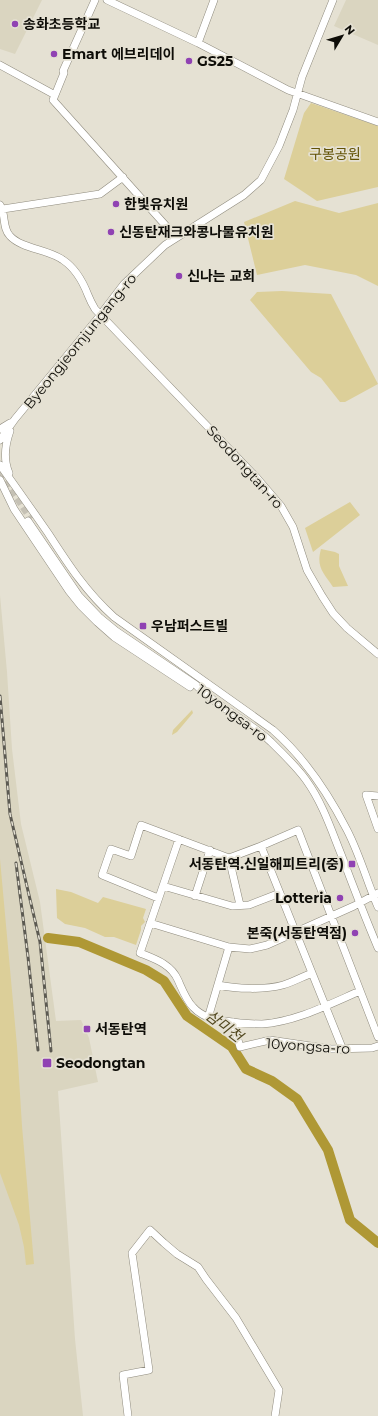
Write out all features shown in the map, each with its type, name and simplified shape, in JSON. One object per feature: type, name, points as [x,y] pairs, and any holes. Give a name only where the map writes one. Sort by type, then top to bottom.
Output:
[{"type":"street","points":[[95,0],[63,71],[64,74],[53,100],[176,237]]},
{"type":"street","points":[[106,0],[198,43],[288,90],[378,122]]},
{"type":"street","points":[[198,43],[214,0]]},
{"type":"street","name":"Byeongjeomjungang-ro","points":[[0,440],[124,284],[146,262],[176,237],[244,195],[261,180],[279,146],[302,77],[333,0]]},
{"type":"street","points":[[0,65],[55,95]]},
{"type":"street","points":[[1,207],[100,194],[123,177]]},
{"type":"street","name":"Seodongtan-ro","points":[[1,207],[5,228],[9,235],[21,244],[50,253],[63,259],[71,266],[78,276],[92,305],[258,478],[281,506],[293,527],[307,570],[334,614],[347,628],[378,654]]},
{"type":"street","points":[[0,429],[15,420]]},
{"type":"street","points":[[15,420],[7,441],[5,456],[7,468],[15,486]]},
{"type":"street","name":"10yongsa-ro","points":[[0,465],[78,578],[101,605],[114,617],[273,730],[288,743],[301,758],[325,792],[348,830],[376,894],[378,907]]},
{"type":"street","points":[[0,481],[14,509],[69,591],[97,622],[114,637],[193,689],[204,694]]},
{"type":"street","points":[[14,509],[18,501],[26,501]]},
{"type":"street","name":"10yongsa-ro","points":[[210,686],[198,682],[103,616],[82,594],[29,520],[75,590],[99,617],[116,631],[196,685],[204,694],[262,734],[306,780],[328,821],[378,948]]},
{"type":"street","points":[[378,796],[366,794],[378,828]]},
{"type":"street","points":[[158,898],[102,875],[111,849],[131,856],[141,825],[229,858],[298,830],[378,1037]]},
{"type":"street","points":[[179,839],[140,953],[165,964],[178,979],[191,1006],[199,1013],[208,1018],[233,1022],[262,1024],[290,1018],[325,1006],[360,991]]},
{"type":"street","points":[[261,846],[343,1050]]},
{"type":"street","points":[[195,896],[210,850]]},
{"type":"street","points":[[229,858],[240,906]]},
{"type":"street","points":[[162,886],[232,906],[249,905],[280,893]]},
{"type":"street","points":[[150,923],[229,947],[250,949],[258,948],[360,903],[376,894]]},
{"type":"street","points":[[208,1018],[229,947]]},
{"type":"street","points":[[218,985],[231,988],[254,988],[282,985],[312,973]]},
{"type":"street","name":"10yongsa-ro","points":[[233,1022],[240,1047],[270,1040],[343,1050],[372,1048],[378,1046]]},
{"type":"street","points":[[128,1416],[123,1375],[149,1370],[132,1252],[150,1230],[177,1254],[198,1267],[236,1318],[279,1390],[275,1416]]},
{"type":"shaded area","name":"송화초등학교","points":[[0,0],[42,0],[15,54],[0,49]]},
{"type":"shaded area","points":[[346,0],[378,0],[378,45],[334,26]]},
{"type":"shaded area","points":[[0,595],[12,749],[21,824],[40,902],[56,1021],[81,1020],[89,1038],[98,1082],[58,1091],[75,1339],[83,1416],[0,1416]]},
{"type":"green space","name":"구봉공원","points":[[311,103],[378,126],[378,187],[317,201],[284,179],[304,113]]},
{"type":"green space","points":[[295,201],[339,213],[378,203],[378,286],[356,275],[305,265],[257,275],[244,222]]},
{"type":"green space","points":[[282,291],[331,294],[378,384],[345,402],[340,402],[321,378],[311,372],[250,300],[257,292]]},
{"type":"green space","points":[[350,502],[360,515],[313,552],[305,528]]},
{"type":"green space","points":[[321,549],[339,554],[339,566],[348,586],[333,587],[321,569],[319,560]]},
{"type":"green space","points":[[192,710],[193,713],[177,732],[172,735],[173,730]]},
{"type":"green space","points":[[0,859],[17,1046],[22,1126],[34,1264],[26,1265],[19,1225],[0,1173]]},
{"type":"green space","points":[[56,889],[71,892],[98,903],[103,897],[146,909],[143,918],[145,922],[141,926],[136,945],[114,937],[105,937],[85,928],[65,924],[57,918]]},
{"type":"waterway","name":"삼미천","points":[[48,938],[79,942],[146,970],[164,981],[187,1016],[232,1047],[246,1069],[272,1081],[297,1099],[328,1150],[350,1220],[378,1243]]},
{"type":"tunnel","points":[[0,472],[31,519]]},
{"type":"railway","points":[[0,696],[10,814],[40,942],[51,1051]]},
{"type":"railway","points":[[16,863],[38,1050]]},
{"type":"place","name":"송화초등학교","points":[[15,24]]},
{"type":"place","name":"Emart 에브리데이","points":[[54,54]]},
{"type":"place","name":"GS25","points":[[189,61]]},
{"type":"place","name":"한빛유치원","points":[[116,204]]},
{"type":"place","name":"신동탄재크와콩나물유치원","points":[[111,232]]},
{"type":"place","name":"신나는 교회","points":[[179,276]]},
{"type":"place","name":"우남퍼스트빌","points":[[143,626]]},
{"type":"place","name":"서동탄역.신일해피트리(중)","points":[[352,864]]},
{"type":"place","name":"Lotteria","points":[[340,898]]},
{"type":"place","name":"본죽(서동탄역점)","points":[[355,933]]},
{"type":"place","name":"서동탄역","points":[[87,1029]]},
{"type":"place","name":"Seodongtan","points":[[47,1063]]}]
